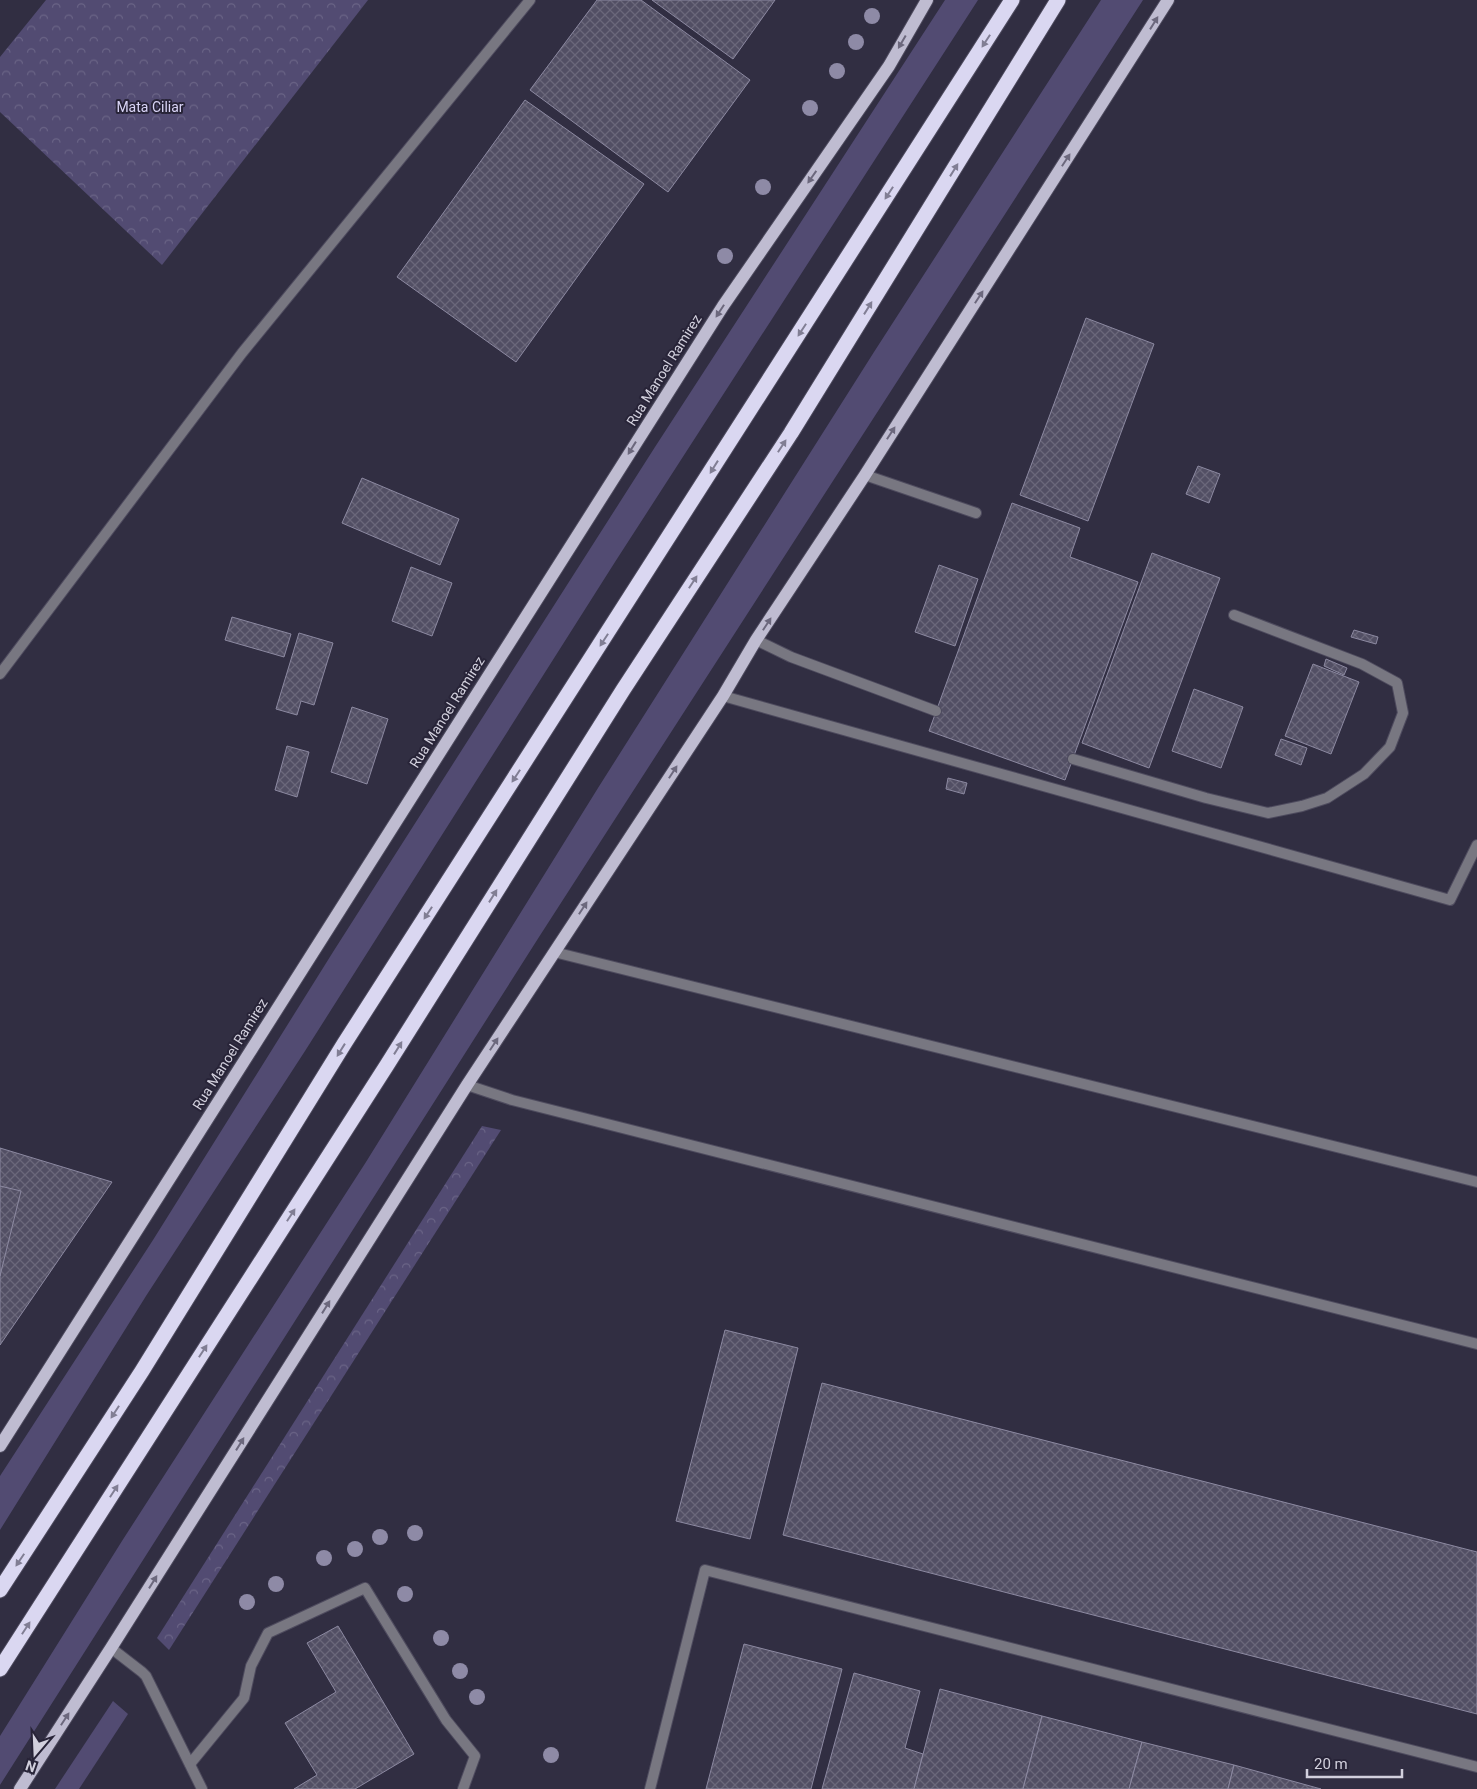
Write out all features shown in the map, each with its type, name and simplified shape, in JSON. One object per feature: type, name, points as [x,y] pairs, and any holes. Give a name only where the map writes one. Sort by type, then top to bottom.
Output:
[{"type":"highway","points":[[0,1590],[142,1372],[344,1044],[1012,0]]},
{"type":"highway","points":[[0,1669],[392,1057],[632,675],[791,433],[1058,0]]},
{"type":"main road","name":"Rua Manoel Ramirez","points":[[0,1446],[717,314],[889,66],[927,0]]},
{"type":"main road","points":[[20,1789],[467,1085],[723,696],[756,640],[865,474],[1168,0]]},
{"type":"street","points":[[0,674],[242,353],[530,0]]},
{"type":"street","points":[[865,474],[976,513]]},
{"type":"street","points":[[1073,758],[1206,798],[1268,813],[1302,806],[1327,798],[1364,774],[1390,747],[1404,713],[1397,683],[1362,664],[1234,615]]},
{"type":"street","points":[[756,640],[791,657],[936,711]]},
{"type":"street","points":[[723,696],[1450,900],[1477,845]]},
{"type":"street","points":[[554,952],[1477,1182]]},
{"type":"street","points":[[467,1085],[522,1103],[1477,1344]]},
{"type":"street","points":[[650,1789],[705,1570],[1477,1767]]},
{"type":"street","points":[[190,1764],[244,1698],[251,1666],[268,1633],[365,1588],[446,1720],[475,1756],[463,1789]]},
{"type":"street","points":[[111,1648],[146,1676],[202,1789]]},
{"type":"green space","name":"Mata Ciliar","points":[[46,0],[368,0],[162,265],[0,112],[0,57]]},
{"type":"green space","points":[[945,0],[978,0],[615,562],[305,1051],[146,1296],[0,1530],[0,1476],[153,1240],[333,952],[655,447]]},
{"type":"green space","points":[[1101,0],[1143,0],[539,937],[0,1785],[0,1736],[122,1541],[366,1162],[598,788],[874,352]]},
{"type":"green space","points":[[482,1126],[501,1130],[169,1650],[157,1638]]},
{"type":"green space","points":[[113,1701],[128,1714],[79,1789],[55,1789]]},
{"type":"building","points":[[597,0],[641,0],[750,80],[668,192],[530,90]]},
{"type":"building","points":[[652,0],[775,0],[733,59]]},
{"type":"building","points":[[525,100],[644,184],[516,362],[397,277]]},
{"type":"building","points":[[1086,318],[1154,344],[1088,521],[1020,495]]},
{"type":"building","points":[[1198,466],[1220,474],[1209,503],[1186,494]]},
{"type":"building","points":[[362,478],[459,519],[440,565],[342,523]]},
{"type":"building","points":[[1012,503],[1080,528],[1070,557],[1138,582],[1065,780],[929,731]]},
{"type":"building","points":[[1152,553],[1220,578],[1149,768],[1082,743]]},
{"type":"building","points":[[939,565],[978,579],[955,646],[915,632]]},
{"type":"building","points":[[411,567],[452,583],[432,636],[392,621]]},
{"type":"building","points":[[232,617],[291,634],[284,657],[225,640]]},
{"type":"building","points":[[1354,630],[1378,637],[1376,644],[1351,637]]},
{"type":"building","points":[[299,633],[333,643],[314,705],[301,701],[297,715],[276,709]]},
{"type":"building","points":[[1326,659],[1347,668],[1344,675],[1324,666]]},
{"type":"building","points":[[1313,664],[1359,682],[1331,754],[1285,736]]},
{"type":"building","points":[[1194,689],[1243,707],[1221,768],[1172,751]]},
{"type":"building","points":[[352,707],[388,719],[367,784],[331,772]]},
{"type":"building","points":[[1281,739],[1307,748],[1301,765],[1275,755]]},
{"type":"building","points":[[287,746],[309,752],[297,797],[275,790]]},
{"type":"building","points":[[948,778],[967,783],[964,794],[946,789]]},
{"type":"building","points":[[0,1148],[112,1182],[0,1345]]},
{"type":"building","points":[[0,1186],[21,1191],[0,1276]]},
{"type":"building","points":[[725,1330],[798,1348],[750,1539],[676,1521]]},
{"type":"building","points":[[822,1383],[1477,1552],[1477,1714],[783,1535]]},
{"type":"building","points":[[338,1626],[414,1754],[355,1789],[294,1789],[317,1775],[285,1723],[336,1692],[307,1643]]},
{"type":"building","points":[[744,1644],[842,1669],[811,1789],[706,1789]]},
{"type":"building","points":[[854,1673],[920,1691],[905,1748],[923,1754],[914,1789],[822,1789]]},
{"type":"building","points":[[940,1689],[1042,1716],[1023,1789],[914,1789]]},
{"type":"building","points":[[1042,1716],[1142,1742],[1129,1789],[1023,1789]]},
{"type":"building","points":[[1142,1742],[1234,1765],[1228,1789],[1129,1789]]},
{"type":"building","points":[[1234,1765],[1321,1789],[1228,1789]]}]
